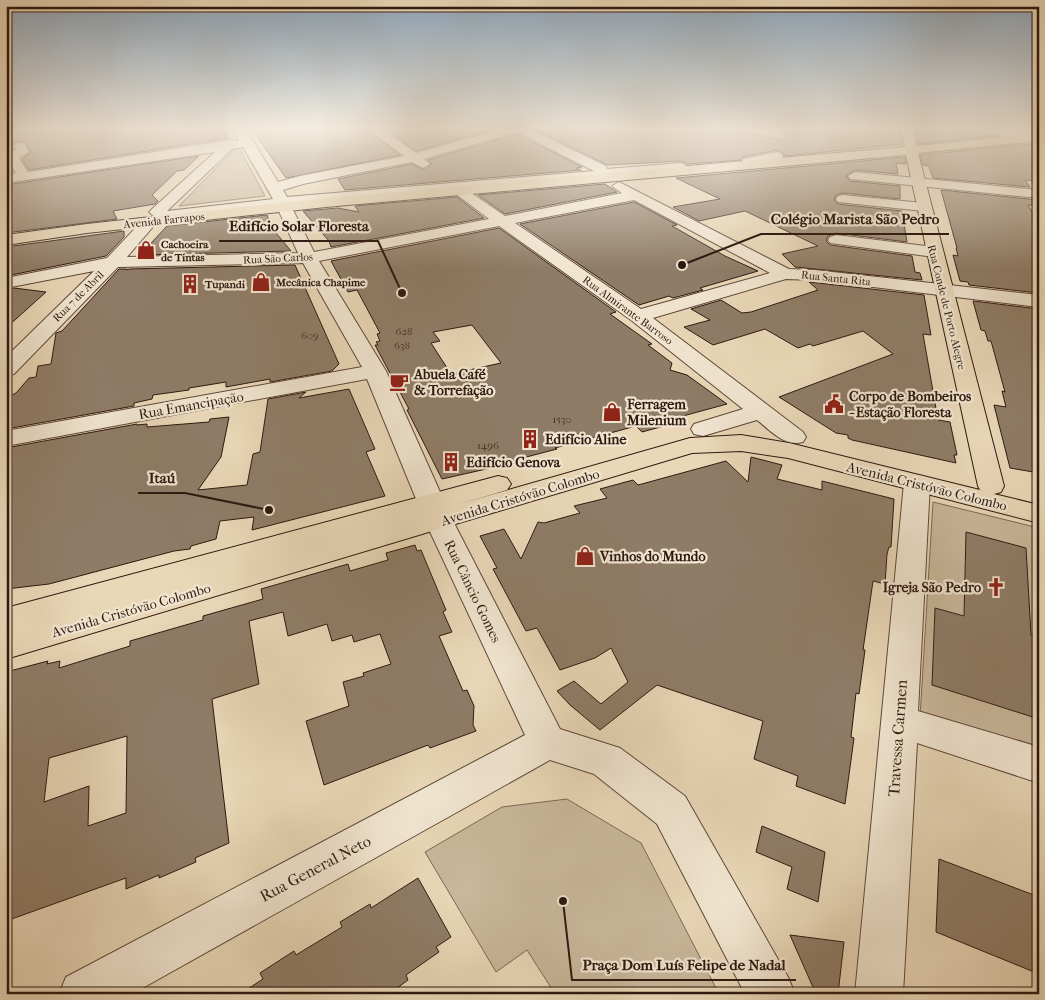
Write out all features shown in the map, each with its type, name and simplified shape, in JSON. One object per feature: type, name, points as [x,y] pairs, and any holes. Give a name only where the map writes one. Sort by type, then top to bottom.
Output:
[{"type":"main road","name":"Avenida Farrapos","points":[[6,238],[280,199],[446,181],[569,175]]},
{"type":"main road","name":"Rua Conde de Porto Alegre","points":[[915,175],[991,486]]},
{"type":"main road","name":"Avenida Farrapos","points":[[6,233],[153,217]]},
{"type":"main road","name":"Avenida Cristóvão Colombo","points":[[6,646],[435,512],[683,432],[703,428],[736,428],[794,436],[1039,497]]},
{"type":"main road","name":"Avenida Cristóvão Colombo","points":[[6,621],[690,446],[741,443],[789,451],[1039,514]]},
{"type":"street","points":[[6,179],[33,175]]},
{"type":"street","name":"Rua 7 de Abril","points":[[6,369],[113,262],[153,217],[198,175]]},
{"type":"street","name":"Rua Câncio Gomes","points":[[266,175],[280,199],[309,258],[376,372],[435,512],[547,742]]},
{"type":"street","points":[[280,199],[300,180],[328,175]]},
{"type":"street","name":"Rua Almirante Barroso","points":[[437,175],[638,316],[794,436]]},
{"type":"street","points":[[6,238],[280,199],[586,175]]},
{"type":"street","points":[[605,175],[636,195],[785,274]]},
{"type":"street","points":[[855,176],[1039,194]]},
{"type":"street","points":[[446,181],[492,182]]},
{"type":"street","name":"Rua São Carlos","points":[[6,283],[113,262],[309,258],[636,195]]},
{"type":"street","points":[[843,198],[923,207]]},
{"type":"street","points":[[836,240],[934,252]]},
{"type":"street","name":"Rua Santa Rita","points":[[638,316],[785,274],[815,274],[1039,301]]},
{"type":"street","name":"Rua Emancipação","points":[[6,439],[376,372]]},
{"type":"street","points":[[703,428],[761,411]]},
{"type":"street","name":"Travessa Carmen","points":[[878,994],[918,483]]},
{"type":"street","points":[[898,721],[1039,766]]},
{"type":"street","points":[[547,742],[606,760],[671,810],[771,994]]},
{"type":"street","name":"Rua General Neto","points":[[83,994],[547,742]]},
{"type":"shaded area","points":[[210,175],[253,175],[265,196],[179,206]]},
{"type":"shaded area","points":[[933,502],[1039,528],[1039,757],[920,717]]},
{"type":"shaded area","points":[[567,799],[641,843],[719,994],[555,994],[527,950],[496,972],[425,852],[502,807]]},
{"type":"building","points":[[75,175],[173,175],[152,195],[158,201],[155,204],[113,211],[117,219],[6,233],[6,223],[11,222],[6,212],[6,185]]},
{"type":"building","points":[[284,175],[303,175],[286,178]]},
{"type":"building","points":[[359,175],[526,175],[345,190],[338,179]]},
{"type":"building","points":[[712,175],[848,175],[846,176],[850,181],[900,186],[900,199],[843,193],[836,195],[834,200],[838,204],[902,211],[907,242],[836,233],[828,236],[826,241],[830,245],[912,256],[915,272],[920,273],[922,280],[795,267],[782,254],[818,246],[745,211],[699,221],[673,207],[720,199],[676,178]]},
{"type":"building","points":[[932,175],[1037,175],[1039,181],[1025,180],[1030,187],[933,178]]},
{"type":"building","points":[[605,184],[617,192],[505,214],[478,195]]},
{"type":"building","points":[[941,190],[1038,200],[1039,206],[1028,205],[1039,223],[1039,282],[1035,282],[1038,293],[969,285],[968,282],[960,281],[953,255],[958,256],[957,248]]},
{"type":"building","points":[[457,197],[484,218],[331,247],[329,241],[303,211],[338,208],[359,212],[355,206]]},
{"type":"building","points":[[634,202],[677,225],[672,226],[725,256],[758,271],[700,288],[703,290],[673,298],[669,296],[639,305],[520,224]]},
{"type":"building","points":[[267,215],[272,228],[291,251],[140,255],[167,226]]},
{"type":"building","points":[[499,228],[616,312],[610,314],[652,344],[648,345],[672,363],[670,370],[687,375],[727,404],[661,422],[664,426],[642,432],[636,426],[511,461],[513,463],[442,479],[407,410],[409,409],[375,345],[378,345],[376,342],[380,341],[377,334],[380,333],[357,290],[348,292],[331,261]],"holes":[[[472,325],[501,363],[451,374],[431,343],[440,341],[433,332]]]},
{"type":"building","points":[[124,231],[124,237],[106,256],[6,276],[6,247]]},
{"type":"building","points":[[295,265],[339,364],[332,371],[270,382],[270,379],[226,387],[226,382],[189,388],[189,390],[153,395],[152,399],[134,403],[134,406],[6,429],[6,404],[9,403],[10,396],[16,393],[29,378],[36,377],[38,366],[51,364],[56,333],[62,331],[119,269]]},
{"type":"building","points":[[809,282],[924,295],[931,335],[923,334],[938,420],[950,422],[957,455],[954,455],[956,463],[852,440],[848,438],[848,435],[836,433],[779,397],[893,354],[863,331],[813,346],[810,344],[798,348],[765,329],[713,345],[684,327],[710,320],[691,309],[721,300],[742,313],[751,312],[818,290]]},
{"type":"building","points":[[14,288],[46,292],[6,328],[6,290]]},
{"type":"building","points":[[973,301],[1039,309],[1039,473],[1010,468],[994,405],[1006,407],[1002,391],[1005,392],[991,341],[988,341],[985,331],[981,330]]},
{"type":"building","points":[[349,389],[375,449],[366,452],[385,496],[252,530],[254,517],[220,521],[216,539],[191,546],[190,549],[174,551],[49,584],[6,589],[6,448],[137,424],[147,424],[147,427],[209,422],[210,419],[229,417],[221,457],[198,490],[247,485],[253,454],[260,452],[268,399],[306,392],[299,398]]},
{"type":"building","points":[[751,457],[782,465],[777,479],[822,490],[822,481],[894,499],[891,547],[889,547],[887,554],[885,584],[873,581],[859,694],[856,693],[851,737],[854,738],[845,804],[796,786],[798,776],[754,759],[763,721],[657,685],[600,730],[570,705],[557,691],[574,681],[601,704],[628,682],[611,648],[595,658],[560,670],[537,628],[526,631],[493,569],[497,568],[480,536],[504,529],[521,559],[538,522],[544,523],[580,513],[574,506],[607,498],[600,489],[633,480],[638,485],[726,461],[748,482]]},
{"type":"building","points":[[966,532],[1026,548],[1031,635],[1039,639],[1039,719],[932,685],[935,608],[964,616]]},
{"type":"building","points":[[415,545],[417,551],[421,550],[446,610],[443,612],[452,632],[439,636],[463,691],[467,690],[474,706],[473,725],[476,731],[430,748],[428,745],[324,785],[306,721],[349,706],[343,682],[364,676],[363,673],[391,664],[380,634],[354,642],[352,635],[332,641],[327,624],[288,636],[283,612],[249,621],[259,684],[212,699],[229,843],[195,858],[196,862],[159,878],[159,875],[126,889],[126,878],[6,921],[6,672],[48,661],[47,664],[60,661],[59,668],[130,646],[130,641],[203,620],[203,616],[263,599],[261,589],[348,564],[350,571],[388,560],[386,553]],"holes":[[[127,736],[126,813],[88,826],[89,786],[44,802],[49,758]]]},
{"type":"building","points":[[762,826],[825,852],[818,902],[787,889],[792,867],[756,852]]},
{"type":"building","points":[[939,859],[1039,897],[1039,974],[936,932]]},
{"type":"building","points":[[418,878],[451,937],[436,947],[439,952],[406,975],[408,980],[389,994],[240,994],[263,979],[260,973],[294,951],[296,955],[342,927],[340,922],[370,904],[371,908]]},
{"type":"building","points":[[790,935],[844,942],[838,994],[816,994]]},
{"type":"place","name":"Cachoeira de Tintas","points":[[146,250]]},
{"type":"place","name":"Colégio Marista São Pedro","points":[[682,265]]},
{"type":"place","name":"Mecânica Chapime","points":[[261,282]]},
{"type":"place","name":"Tupandi","points":[[190,284]]},
{"type":"place","name":"Edifício Solar Floresta","points":[[402,293]]},
{"type":"place","name":"Abuela Café & Torrefação","points":[[399,382]]},
{"type":"place","name":"Corpo de Bombeiros - Estação Floresta","points":[[834,404]]},
{"type":"place","name":"Ferragem Milenium","points":[[612,412]]},
{"type":"place","name":"Edifício Aline","points":[[530,439]]},
{"type":"place","name":"Edifício Genova","points":[[451,462]]},
{"type":"place","name":"Itaú","points":[[269,510]]},
{"type":"place","name":"Vinhos do Mundo","points":[[585,556]]},
{"type":"place","name":"Igreja São Pedro","points":[[996,587]]},
{"type":"place","name":"Praça Dom Luís Felipe de Nadal","points":[[563,901]]}]
